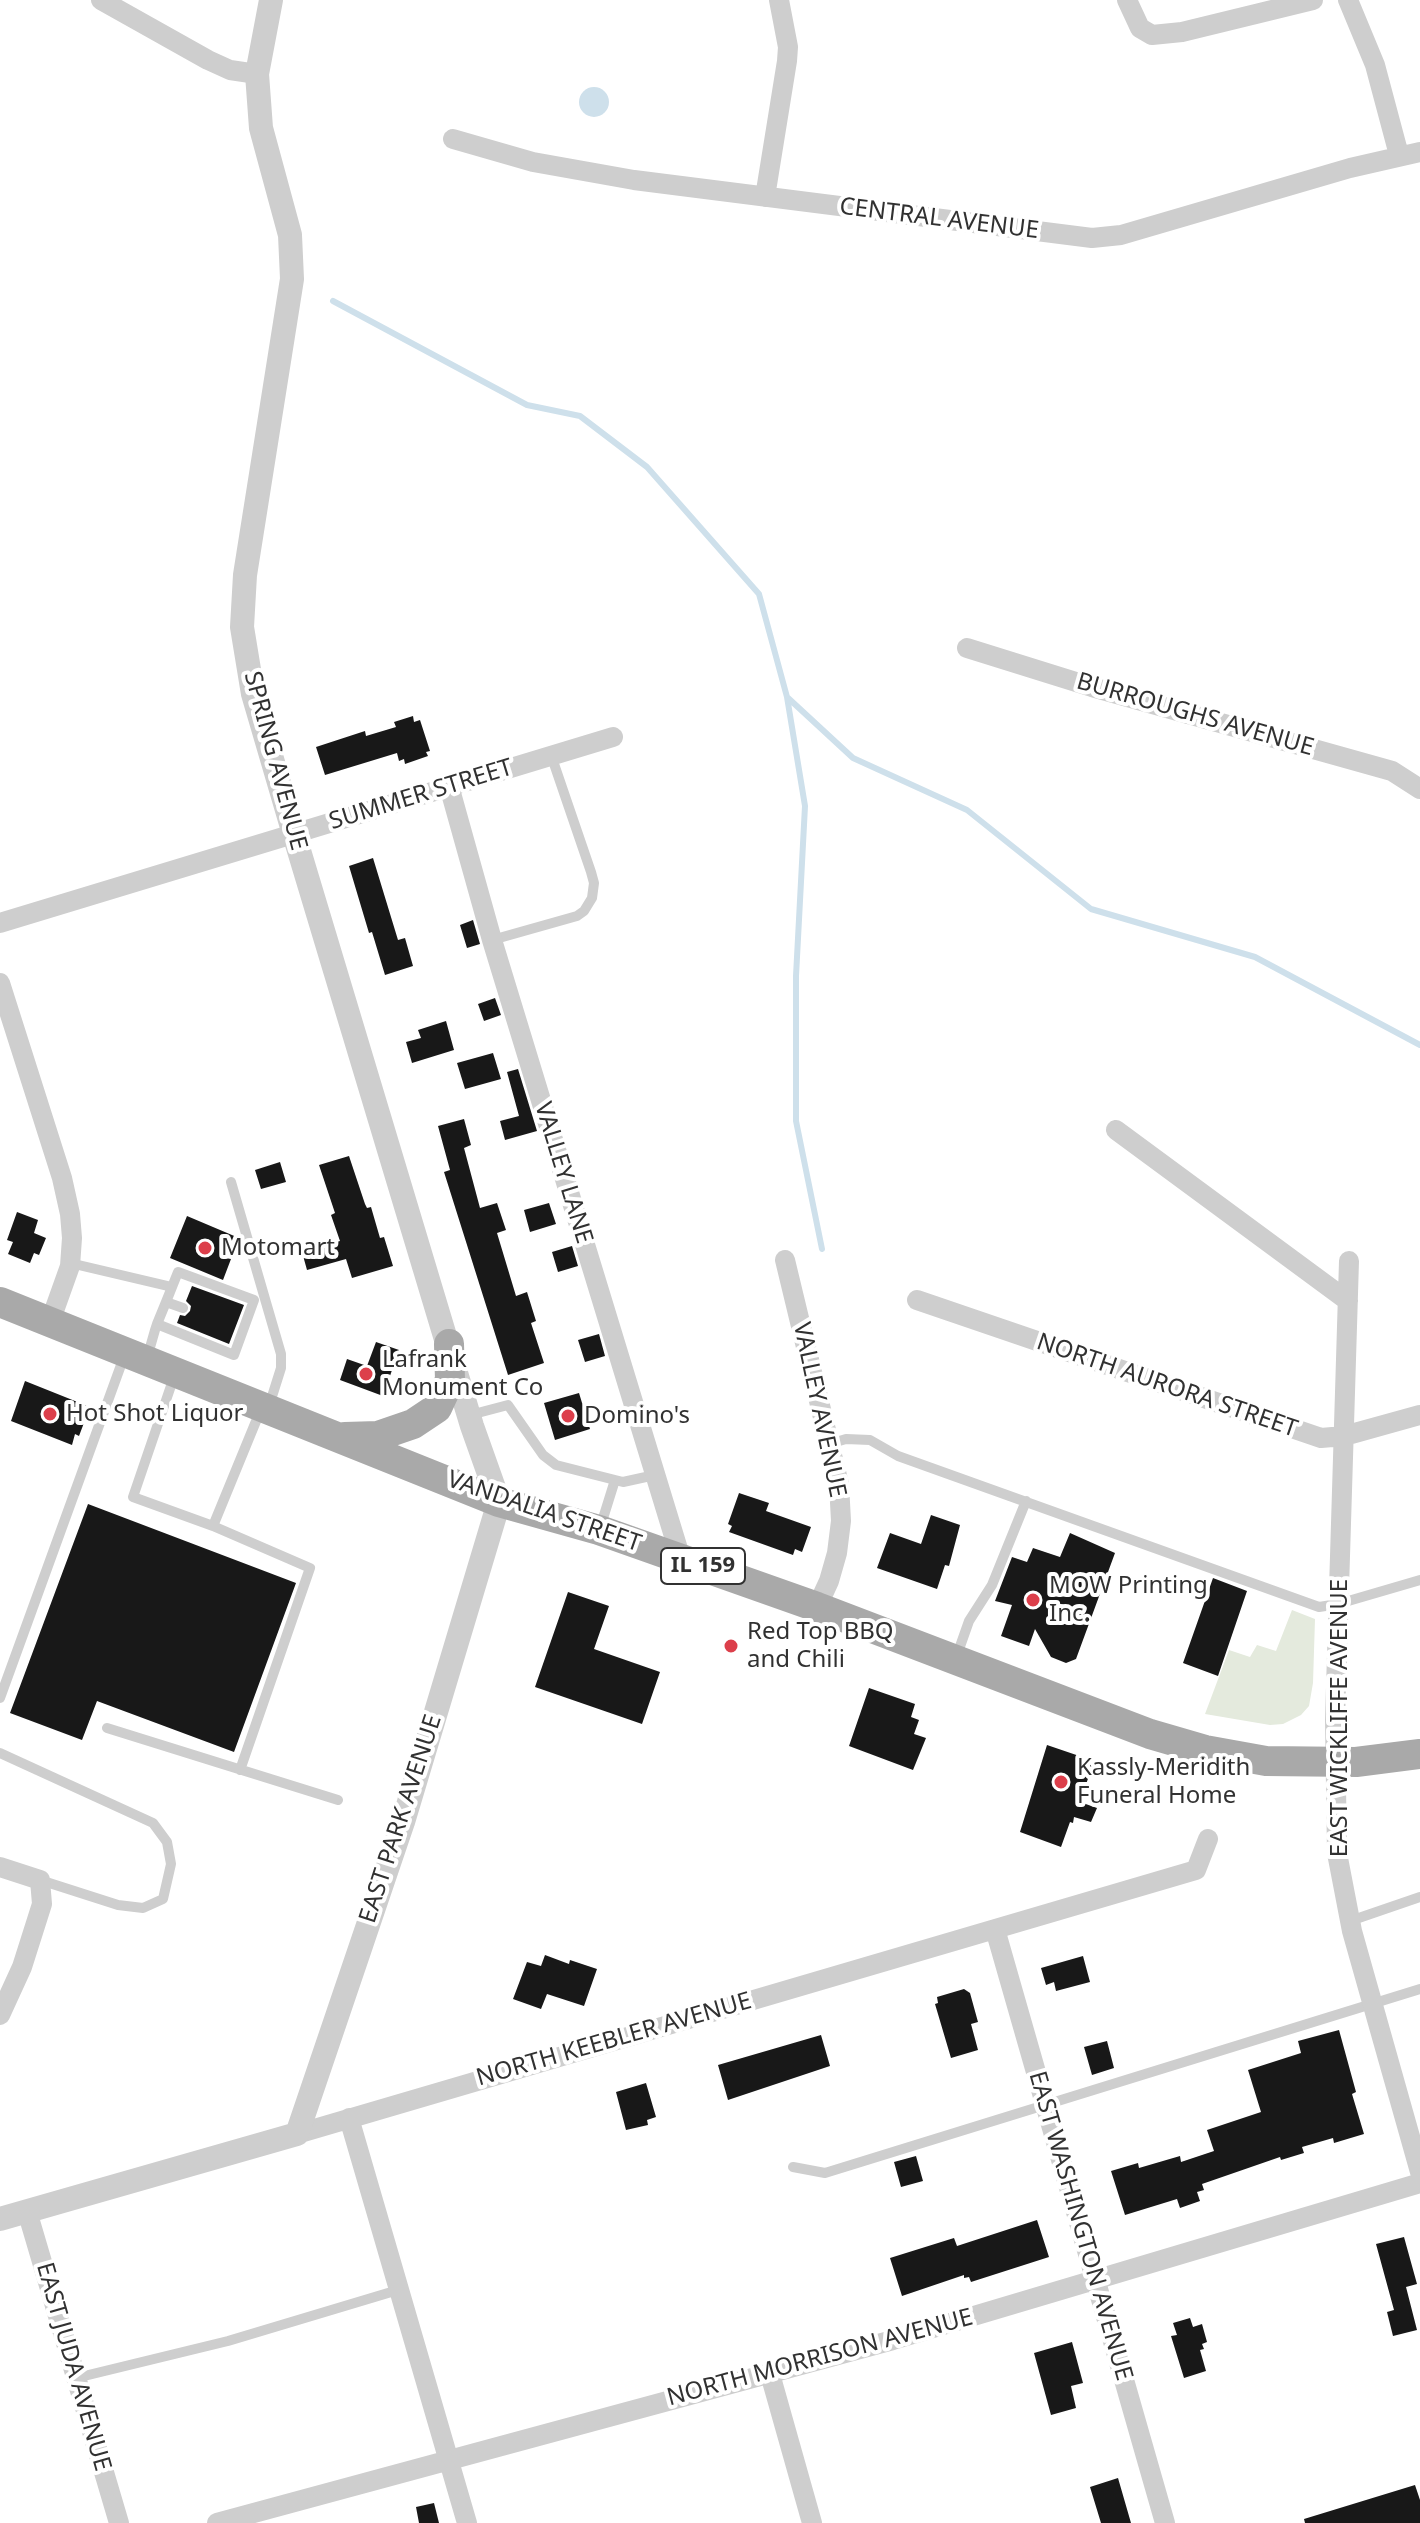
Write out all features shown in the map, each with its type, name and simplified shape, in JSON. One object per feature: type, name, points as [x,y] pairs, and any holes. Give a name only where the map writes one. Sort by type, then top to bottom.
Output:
[{"type":"main road","name":"VANDALIA STREET","points":[[0,1302],[499,1502],[599,1530],[817,1607],[1178,1743],[1266,1761],[1334,1763],[1420,1754]]},
{"type":"main road","points":[[342,1438],[378,1436],[413,1424],[437,1408],[450,1380],[449,1344]]},
{"type":"street","points":[[101,0],[208,60],[230,70],[257,74]]},
{"type":"street","name":"SPRING AVENUE","points":[[271,0],[257,74],[261,128],[290,235],[292,279],[245,575],[242,627],[253,694],[294,834],[499,1502]]},
{"type":"street","points":[[765,197],[788,47],[779,0]]},
{"type":"street","points":[[1127,0],[1140,28],[1152,35],[1182,32],[1313,0]]},
{"type":"street","points":[[1348,0],[1410,154]]},
{"type":"street","name":"CENTRAL AVENUE","points":[[453,139],[575,171],[1092,238],[1121,235],[1410,154]]},
{"type":"street","name":"BURROUGHS AVENUE","points":[[967,648],[1092,687],[1392,771],[1420,789]]},
{"type":"street","name":"SUMMER STREET","points":[[0,923],[613,737]]},
{"type":"street","name":"VALLEY LANE","points":[[449,786],[492,940],[681,1559]]},
{"type":"street","points":[[0,983],[66,1196],[72,1238],[70,1263],[50,1322]]},
{"type":"street","points":[[1116,1130],[1348,1301]]},
{"type":"street","name":"VALLEY AVENUE","points":[[785,1260],[839,1484],[841,1521],[837,1553],[817,1607]]},
{"type":"street","name":"EAST WICKLIFFE AVENUE","points":[[1349,1261],[1334,1763],[1337,1853],[1350,1921],[1420,2172]]},
{"type":"street","name":"NORTH AURORA STREET","points":[[917,1300],[1321,1438],[1344,1436],[1420,1415]]},
{"type":"street","name":"EAST PARK AVENUE","points":[[297,2134],[403,1822],[499,1502]]},
{"type":"street","name":"NORTH KEEBLER AVENUE","points":[[0,2219],[1196,1870],[1208,1839]]},
{"type":"street","points":[[0,1867],[40,1880],[42,1904],[22,1967],[0,2015]]},
{"type":"street","name":"EAST WASHINGTON AVENUE","points":[[995,1929],[1165,2523]]},
{"type":"street","points":[[349,2118],[467,2523]]},
{"type":"street","name":"NORTH MORRISON AVENUE","points":[[217,2523],[770,2374],[1420,2183]]},
{"type":"street","name":"EAST JUDA AVENUE","points":[[27,2211],[119,2523]]},
{"type":"street","points":[[770,2374],[812,2523]]},
{"type":"lane","points":[[492,940],[577,916],[592,898],[594,883],[591,872],[551,755]]},
{"type":"lane","points":[[213,1526],[282,1361],[231,1182]]},
{"type":"lane","points":[[70,1263],[172,1287]]},
{"type":"lane","points":[[0,1698],[136,1357],[157,1324],[178,1272],[268,1306]]},
{"type":"lane","points":[[157,1324],[234,1355],[239,1330],[254,1300]]},
{"type":"lane","points":[[166,1302],[183,1308]]},
{"type":"lane","points":[[176,1372],[133,1497],[213,1526],[310,1568],[240,1770]]},
{"type":"lane","points":[[470,1415],[508,1405],[533,1443],[550,1461],[615,1480],[632,1481],[655,1475]]},
{"type":"lane","points":[[829,1444],[846,1439],[870,1440],[898,1456],[1319,1607],[1420,1580]]},
{"type":"lane","points":[[599,1530],[615,1480]]},
{"type":"lane","points":[[955,1660],[969,1621],[992,1585],[1026,1501]]},
{"type":"lane","points":[[107,1728],[338,1800]]},
{"type":"lane","points":[[0,1753],[153,1823],[167,1842],[171,1864],[163,1899],[143,1908],[118,1905],[40,1880]]},
{"type":"lane","points":[[1350,1921],[1420,1897]]},
{"type":"lane","points":[[793,2167],[825,2173],[1420,1989]]},
{"type":"lane","points":[[76,2378],[228,2341],[398,2290]]},
{"type":"shaded area","points":[[1292,1610],[1315,1619],[1313,1683],[1309,1706],[1301,1715],[1283,1724],[1270,1725],[1205,1714],[1229,1650],[1250,1657],[1257,1645],[1276,1651]]},
{"type":"water","points":[[594,87],[600,88],[608,96],[608,108],[600,116],[594,117],[588,116],[580,108],[579,102],[580,96],[588,88]]},
{"type":"building","points":[[413,716],[414,722],[420,720],[430,751],[426,752],[428,756],[405,764],[404,759],[399,761],[397,753],[325,775],[316,747],[365,731],[366,736],[396,727],[394,722]]},
{"type":"building","points":[[373,858],[398,940],[405,938],[413,966],[385,975],[349,866]]},
{"type":"building","points":[[473,920],[480,944],[467,948],[460,925]]},
{"type":"building","points":[[495,998],[501,1015],[484,1021],[478,1004]]},
{"type":"building","points":[[446,1021],[454,1050],[412,1063],[406,1042],[421,1038],[418,1030]]},
{"type":"building","points":[[493,1053],[501,1079],[465,1089],[457,1063]]},
{"type":"building","points":[[518,1069],[537,1131],[505,1140],[500,1121],[519,1116],[507,1072]]},
{"type":"building","points":[[464,1119],[471,1145],[464,1148],[480,1208],[497,1203],[506,1230],[497,1233],[516,1296],[527,1292],[536,1321],[531,1323],[544,1363],[508,1375],[444,1172],[450,1170],[438,1126]]},
{"type":"building","points":[[349,1156],[365,1204],[367,1208],[371,1207],[393,1266],[352,1278],[346,1259],[307,1270],[302,1252],[340,1241],[331,1215],[335,1213],[319,1165]]},
{"type":"building","points":[[280,1162],[286,1182],[261,1189],[255,1170]]},
{"type":"building","points":[[549,1203],[556,1224],[530,1232],[524,1210]]},
{"type":"building","points":[[17,1212],[38,1220],[34,1233],[46,1238],[39,1255],[34,1253],[30,1263],[8,1254],[13,1242],[7,1240]]},
{"type":"building","name":"Motomart","points":[[187,1216],[239,1238],[223,1280],[170,1258]]},
{"type":"building","points":[[572,1246],[578,1266],[558,1272],[552,1252]]},
{"type":"building","points":[[192,1286],[244,1305],[229,1344],[177,1323],[180,1315],[185,1316],[190,1311],[191,1306],[186,1301]]},
{"type":"building","points":[[599,1334],[605,1356],[585,1362],[578,1340]]},
{"type":"building","name":"Lafrank Monument Co","points":[[376,1342],[399,1350],[383,1396],[340,1380],[347,1359],[367,1366]]},
{"type":"building","name":"Hot Shot Liquor","points":[[25,1381],[90,1407],[79,1436],[75,1434],[72,1445],[11,1421]]},
{"type":"building","points":[[579,1393],[590,1429],[555,1440],[544,1403]]},
{"type":"building","points":[[739,1493],[769,1503],[766,1511],[811,1527],[802,1552],[795,1549],[793,1555],[729,1532],[732,1526],[728,1524]]},
{"type":"building","points":[[88,1504],[296,1583],[234,1752],[97,1701],[82,1740],[10,1713]]},
{"type":"building","points":[[931,1515],[960,1525],[949,1566],[945,1565],[937,1589],[877,1568],[890,1533],[921,1544]]},
{"type":"building","points":[[1070,1533],[1115,1553],[1076,1659],[1066,1663],[1051,1657],[1035,1629],[1029,1646],[1001,1636],[1012,1605],[995,1601],[1012,1557],[1027,1562],[1033,1548],[1060,1557]]},
{"type":"building","points":[[1213,1578],[1247,1591],[1218,1676],[1183,1663]]},
{"type":"building","points":[[568,1592],[609,1606],[594,1649],[660,1672],[642,1724],[535,1687]]},
{"type":"building","points":[[869,1688],[915,1704],[911,1717],[919,1720],[914,1734],[926,1738],[913,1770],[849,1746]]},
{"type":"building","name":"Kassly-Meridith Funeral Home","points":[[1047,1745],[1094,1761],[1080,1802],[1097,1808],[1091,1822],[1074,1817],[1061,1847],[1020,1832]]},
{"type":"building","points":[[545,1955],[569,1964],[570,1960],[597,1969],[584,2006],[547,1994],[541,2009],[513,1999],[527,1962],[541,1966]]},
{"type":"building","points":[[1083,1956],[1090,1982],[1056,1991],[1054,1982],[1046,1985],[1041,1968]]},
{"type":"building","points":[[964,1989],[970,1993],[978,2022],[971,2024],[978,2050],[951,2058],[935,2004],[938,2003],[937,1997]]},
{"type":"building","points":[[1339,2030],[1364,2134],[1334,2143],[1333,2138],[1302,2147],[1304,2153],[1281,2160],[1280,2157],[1202,2184],[1204,2190],[1197,2192],[1200,2201],[1180,2208],[1177,2199],[1125,2215],[1111,2171],[1138,2163],[1139,2168],[1180,2156],[1181,2162],[1214,2151],[1207,2130],[1261,2112],[1248,2070],[1301,2053],[1298,2041]]},
{"type":"building","points":[[821,2035],[830,2066],[728,2100],[718,2065]]},
{"type":"building","points":[[1107,2041],[1114,2068],[1092,2075],[1084,2047]]},
{"type":"building","points":[[646,2083],[656,2117],[647,2120],[648,2125],[626,2130],[616,2092]]},
{"type":"building","points":[[916,2156],[923,2181],[901,2187],[894,2162]]},
{"type":"building","points":[[1037,2220],[1049,2257],[971,2282],[964,2275],[902,2296],[890,2258],[954,2238],[957,2246]]},
{"type":"building","points":[[1404,2237],[1417,2284],[1406,2287],[1417,2330],[1393,2336],[1387,2312],[1394,2310],[1376,2244]]},
{"type":"building","points":[[1190,2318],[1193,2327],[1202,2324],[1207,2342],[1202,2344],[1204,2349],[1200,2350],[1206,2371],[1184,2378],[1171,2336],[1177,2335],[1173,2323]]},
{"type":"building","points":[[1072,2342],[1083,2383],[1071,2386],[1076,2408],[1051,2415],[1034,2353]]},
{"type":"building","points":[[1118,2478],[1131,2523],[1101,2523],[1090,2487]]},
{"type":"building","points":[[1415,2485],[1420,2500],[1420,2523],[1305,2523],[1304,2519]]},
{"type":"building","points":[[434,2503],[439,2523],[419,2523],[416,2507]]},
{"type":"waterway","points":[[333,301],[527,405],[580,416],[647,467],[759,594],[787,697],[853,758],[967,810],[1091,909],[1255,957],[1420,1045]]},
{"type":"waterway","points":[[787,697],[805,806],[796,976],[796,1121],[822,1249]]},
{"type":"place","name":"Motomart","points":[[205,1248]]},
{"type":"place","name":"Lafrank Monument Co","points":[[366,1374]]},
{"type":"place","name":"Hot Shot Liquor","points":[[50,1414]]},
{"type":"place","name":"Domino's","points":[[568,1416]]},
{"type":"place","name":"MOW Printing Inc.","points":[[1033,1600]]},
{"type":"place","name":"Red Top BBQ and Chili","points":[[731,1646]]},
{"type":"place","name":"Kassly-Meridith Funeral Home","points":[[1061,1782]]}]
